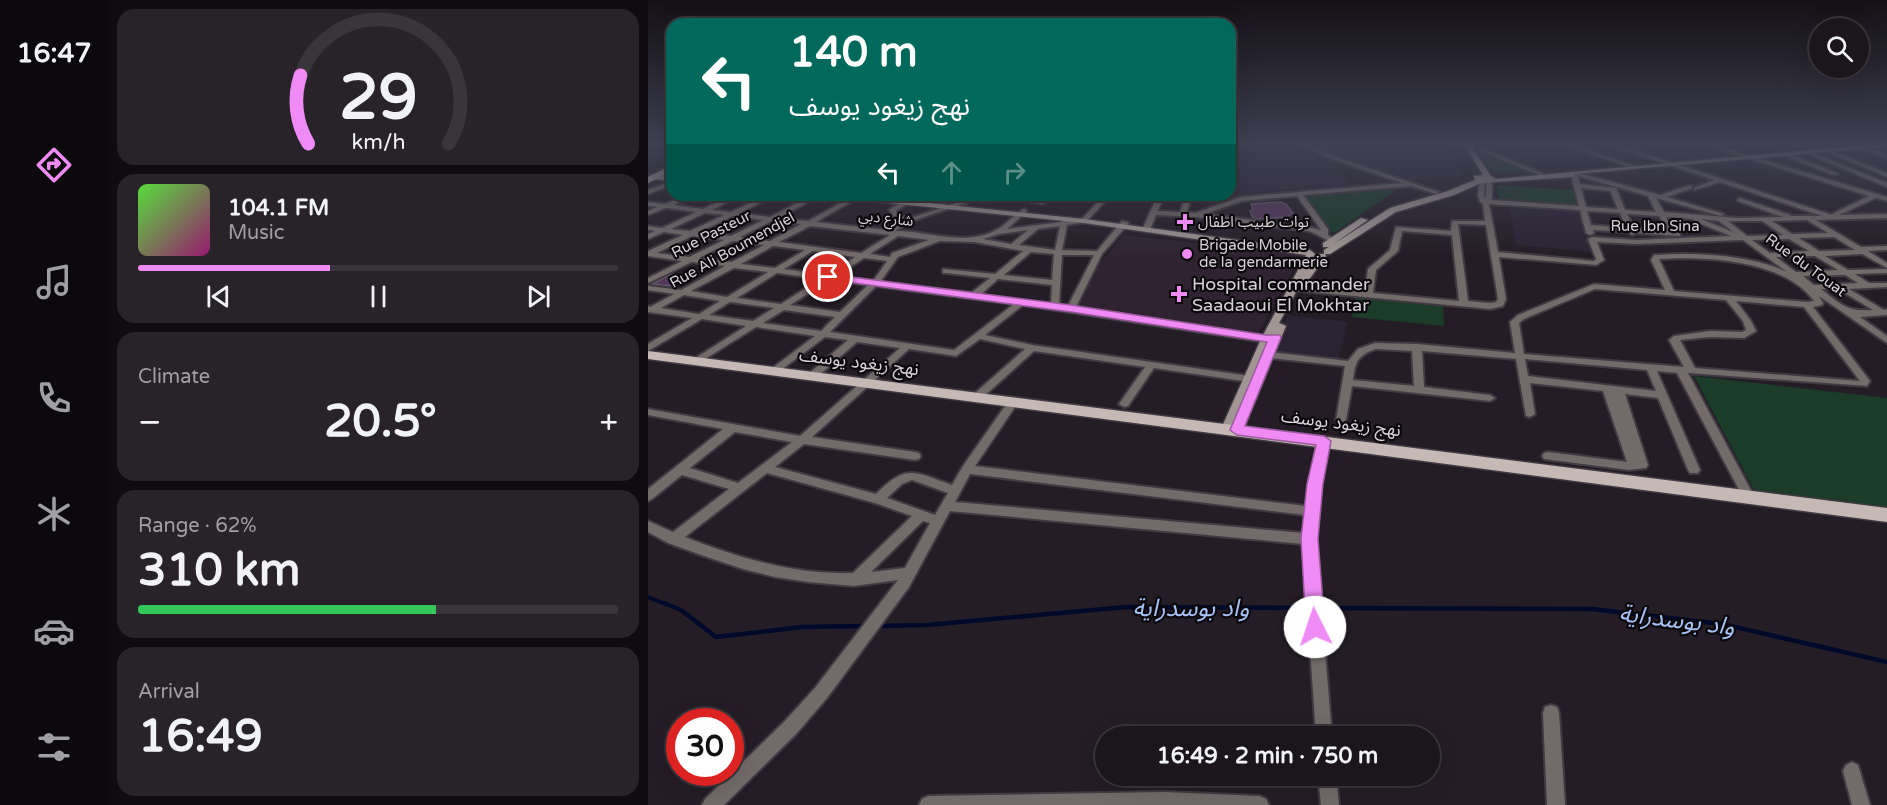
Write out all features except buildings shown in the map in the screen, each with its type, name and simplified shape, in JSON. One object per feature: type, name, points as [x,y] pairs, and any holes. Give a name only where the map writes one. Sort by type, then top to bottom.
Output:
[{"type":"main road","points":[[1232,430],[1270,338],[1294,289],[1317,252],[1329,239],[1378,210],[1475,182]]},
{"type":"main road","points":[[892,201],[1084,219],[1317,252],[1393,210],[1444,195],[1478,182]]},
{"type":"main road","points":[[924,201],[956,206]]},
{"type":"main road","points":[[1040,215],[1065,222],[1084,219]]},
{"type":"main road","points":[[1253,380],[1269,355],[1270,338]]},
{"type":"main road","name":"نهج زيغود يوسف","points":[[648,355],[1887,514]]},
{"type":"street","points":[[648,192],[666,182]]},
{"type":"street","points":[[1403,182],[1436,192]]},
{"type":"street","points":[[1294,289],[1490,306],[1502,302],[1484,182]]},
{"type":"street","points":[[1576,182],[1592,239]]},
{"type":"street","points":[[1606,182],[1738,220]]},
{"type":"street","points":[[1662,197],[1715,182]]},
{"type":"street","points":[[1725,182],[1834,217]]},
{"type":"street","points":[[1830,182],[1887,199]]},
{"type":"street","points":[[1850,187],[1885,183]]},
{"type":"street","points":[[1196,215],[1241,200],[1410,184]]},
{"type":"street","points":[[1576,186],[1637,189]]},
{"type":"street","points":[[1613,189],[1636,242]]},
{"type":"street","points":[[1298,193],[1329,239]]},
{"type":"street","points":[[1650,194],[1672,234]]},
{"type":"street","points":[[1834,217],[1876,195]]},
{"type":"street","points":[[1236,198],[1241,200]]},
{"type":"street","points":[[1740,200],[1794,219]]},
{"type":"street","points":[[648,211],[679,201]]},
{"type":"street","points":[[648,237],[726,201]]},
{"type":"street","points":[[648,254],[760,201]]},
{"type":"street","name":"Rue Pasteur","points":[[648,281],[806,201]]},
{"type":"street","name":"Rue Ali Boumendjel","points":[[649,310],[849,201]]},
{"type":"street","points":[[907,221],[892,211],[905,203],[914,201]]},
{"type":"street","points":[[697,361],[862,255],[907,221],[970,201]]},
{"type":"street","points":[[1040,215],[1042,201]]},
{"type":"street","points":[[1084,219],[1102,201]]},
{"type":"street","points":[[1143,227],[1153,201]]},
{"type":"street","points":[[1143,227],[1154,213],[1159,201]]},
{"type":"street","points":[[1183,214],[1187,201]]},
{"type":"street","points":[[1486,202],[1583,207],[1738,220],[1887,216]]},
{"type":"street","name":"شارع دبي","points":[[648,204],[940,239],[973,240],[998,232],[1065,222]]},
{"type":"street","points":[[648,211],[657,206]]},
{"type":"street","points":[[998,232],[1021,213]]},
{"type":"street","points":[[1154,213],[1196,215],[1308,229],[1329,239]]},
{"type":"street","points":[[1685,216],[1744,238],[1836,235]]},
{"type":"street","points":[[1808,218],[1887,266]]},
{"type":"street","name":"Rue Ibn Sina","points":[[1721,219],[1744,238]]},
{"type":"street","points":[[1765,220],[1866,285]]},
{"type":"street","points":[[1464,303],[1455,232],[1456,221],[1489,223]]},
{"type":"street","points":[[1055,307],[1058,253],[1065,222]]},
{"type":"street","points":[[1071,309],[1099,253],[1123,224]]},
{"type":"street","points":[[1588,227],[1722,238]]},
{"type":"street","points":[[648,228],[688,235],[891,259]]},
{"type":"street","points":[[1012,247],[1035,228]]},
{"type":"street","points":[[1369,295],[1372,269],[1394,251],[1400,229],[1455,232]]},
{"type":"street","name":"Rue Ibn Sina","points":[[1494,254],[1596,263],[1600,260],[1600,256],[1592,239],[1636,242],[1744,238]]},
{"type":"street","name":"Rue du Touat","points":[[1744,238],[1771,255],[1848,312],[1885,313]]},
{"type":"street","points":[[774,371],[822,335],[876,282],[891,259],[903,251],[940,239]]},
{"type":"street","points":[[973,240],[1058,253],[1099,253]]},
{"type":"street","points":[[1771,255],[1887,248]]},
{"type":"street","points":[[648,348],[813,249]]},
{"type":"street","points":[[973,296],[1029,250]]},
{"type":"street","points":[[648,254],[876,282],[1270,338]]},
{"type":"street","points":[[1530,414],[1518,356],[1514,322],[1588,288],[1602,286],[1807,305],[1817,305],[1819,299],[1771,267],[1657,257],[1654,261],[1670,292]]},
{"type":"street","points":[[946,271],[1055,283]]},
{"type":"street","points":[[1797,274],[1887,271]]},
{"type":"street","points":[[1815,287],[1887,285]]},
{"type":"street","points":[[1841,286],[1885,313]]},
{"type":"street","points":[[648,288],[841,315]]},
{"type":"street","points":[[1692,372],[1674,340],[1710,334],[1744,335],[1751,331],[1747,321],[1729,298]]},
{"type":"street","points":[[649,310],[956,353],[1023,302]]},
{"type":"street","points":[[1341,420],[1350,364],[1361,351],[1375,346],[1417,347],[1692,372],[1863,384],[1865,381],[1807,305]]},
{"type":"street","points":[[1848,312],[1887,340]]},
{"type":"street","points":[[979,336],[1032,348],[1253,380]]},
{"type":"street","points":[[811,377],[855,339]]},
{"type":"street","points":[[673,539],[802,440],[906,347]]},
{"type":"street","points":[[1417,347],[1419,390]]},
{"type":"street","points":[[978,396],[1032,348]]},
{"type":"street","points":[[1269,355],[1350,364]]},
{"type":"street","points":[[1124,404],[1151,366]]},
{"type":"street","points":[[1651,368],[1694,470]]},
{"type":"street","points":[[1681,370],[1748,496]]},
{"type":"street","points":[[1524,379],[1663,396]]},
{"type":"street","points":[[1347,382],[1490,398]]},
{"type":"street","points":[[1548,456],[1629,466],[1642,465],[1613,389]]},
{"type":"street","points":[[711,805],[790,728],[821,693],[907,578],[967,469],[1014,401]]},
{"type":"street","points":[[648,412],[802,440],[915,456]]},
{"type":"street","points":[[648,496],[732,428]]},
{"type":"street","points":[[1323,726],[1310,539],[1312,511],[1324,441]]},
{"type":"street","points":[[766,469],[878,499],[938,521]]},
{"type":"street","points":[[967,469],[1312,511]]},
{"type":"street","points":[[681,470],[740,488]]},
{"type":"street","points":[[878,499],[901,478],[907,476],[955,491]]},
{"type":"street","points":[[946,506],[1310,539]]},
{"type":"street","points":[[854,580],[921,515]]},
{"type":"street","points":[[648,526],[673,539],[735,562],[784,575],[854,580],[907,578]]},
{"type":"street","points":[[1551,713],[1556,805]]},
{"type":"street","points":[[1852,771],[1861,805]]},
{"type":"street","points":[[1328,786],[1330,805]]},
{"type":"street","points":[[928,805],[1163,803],[1260,805]]},
{"type":"shaded area","points":[[1236,182],[1347,182],[1350,185],[1305,186],[1304,188],[1237,195]]},
{"type":"shaded area","points":[[1509,207],[1577,212],[1593,252],[1516,245]]},
{"type":"shaded area","name":"Hospital commander Saadaoui El Mokhtar","points":[[1124,235],[1301,255],[1258,334],[1072,309],[1086,279]]},
{"type":"shaded area","points":[[1287,315],[1348,322],[1338,362],[1272,354]]},
{"type":"green space","points":[[1496,185],[1573,190],[1579,206],[1499,200]]},
{"type":"green space","points":[[1390,189],[1395,191],[1334,233],[1326,230],[1304,196]]},
{"type":"green space","points":[[1355,298],[1443,306],[1444,326],[1352,317]]},
{"type":"green space","points":[[1694,376],[1887,398],[1887,508],[1754,490]]},
{"type":"waterway","name":"واد بوسدراية","points":[[648,597],[668,605]]},
{"type":"waterway","name":"واد بوسدراية","points":[[664,603],[681,610],[716,637],[802,627],[865,626]]},
{"type":"waterway","name":"واد بوسدراية","points":[[877,626],[927,625],[1126,607],[1311,608]]},
{"type":"waterway","name":"واد بوسدراية","points":[[1318,608],[1592,609],[1722,624],[1887,662]]},
{"type":"place","name":"توات طبيب اطفال","points":[[1185,222]]},
{"type":"place","name":"Brigade Mobile de la gendarmerie","points":[[1187,254]]},
{"type":"place","name":"Hospital commander Saadaoui El Mokhtar","points":[[1179,294]]},
{"type":"route","points":[[828,277],[1071,309],[1266,339],[1275,338],[1237,430],[1324,441],[1315,484],[1310,539],[1315,627]]}]
